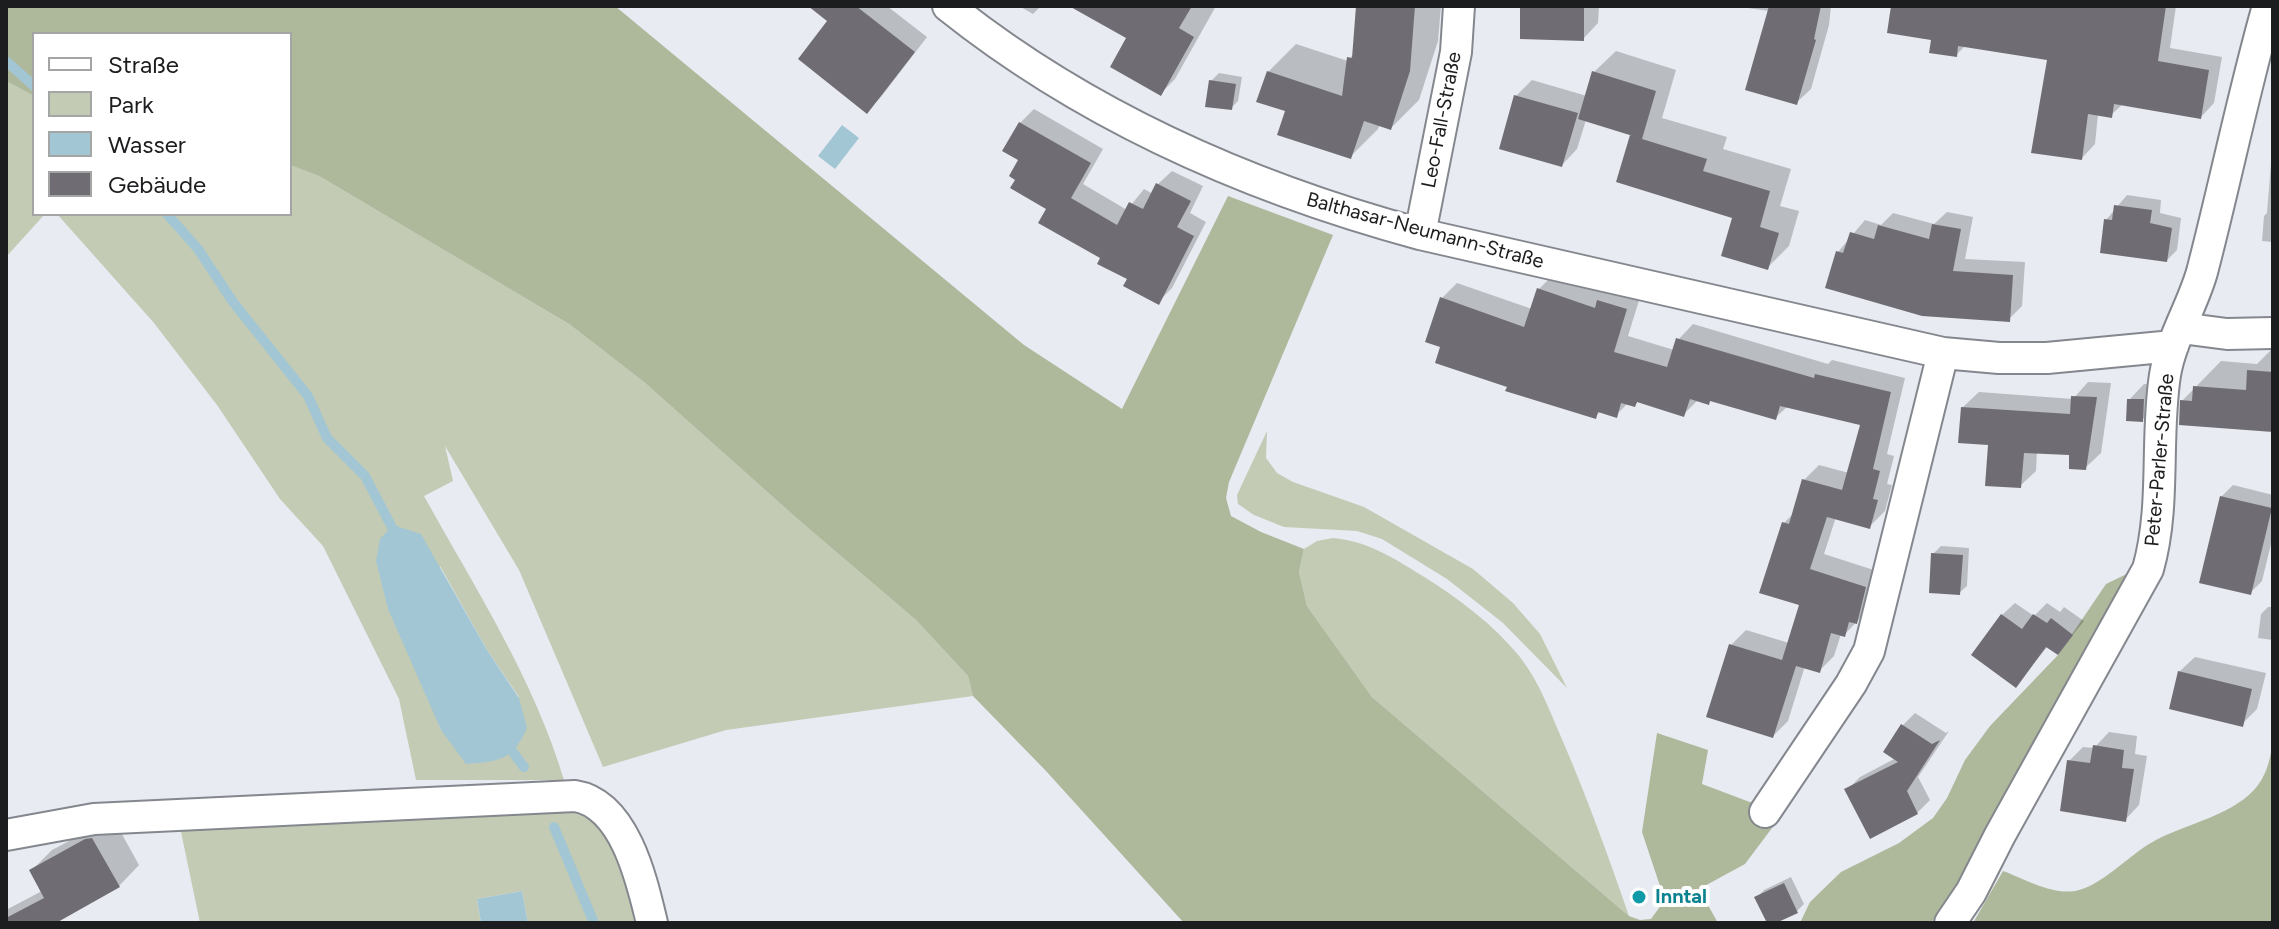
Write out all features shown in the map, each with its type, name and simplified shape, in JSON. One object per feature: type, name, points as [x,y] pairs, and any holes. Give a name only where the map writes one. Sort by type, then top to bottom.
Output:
[{"type":"street","name":"Balthasar-Neumann-Straße","points":[[948,6],[1006,50],[1057,83],[1212,164],[1349,215],[1420,234],[1943,353],[2047,358],[2177,337],[2273,333]]},
{"type":"street","name":"Leo-Fall-Straße","points":[[1420,234],[1456,52],[1459,6]]},
{"type":"street","name":"Peter-Parler-Straße","points":[[1950,923],[1971,892],[2148,569],[2157,520],[2165,375],[2201,276],[2268,6]]},
{"type":"street","points":[[1765,812],[1851,684],[1869,651],[1943,353]]},
{"type":"street","points":[[6,835],[94,819],[575,796],[589,798],[610,814],[629,850],[644,889],[652,923]]},
{"type":"green space","points":[[6,6],[615,6],[1024,345],[1122,409],[1228,196],[1333,235],[1229,482],[1226,498],[1231,516],[1304,549],[1299,572],[1307,606],[1372,697],[1629,916],[1640,920],[1651,919],[1663,895],[1642,832],[1657,733],[1708,750],[1702,784],[1755,804],[1778,820],[1745,864],[1699,889],[1718,923],[1184,923],[1046,771],[973,696],[968,676],[916,620],[644,382],[569,324],[319,176],[292,166],[292,32],[32,32],[32,95],[6,81]]},
{"type":"green space","points":[[6,81],[32,95],[32,216],[43,216],[6,257]]},
{"type":"green space","points":[[292,166],[319,176],[569,324],[644,382],[916,620],[968,676],[973,696],[726,730],[603,767],[519,570],[445,446],[453,481],[424,496],[520,670],[537,706],[564,780],[416,780],[399,699],[323,546],[280,499],[217,405],[154,323],[59,216],[292,216]],"holes":[[[440,566],[487,650],[519,697],[441,730],[423,683]]]},
{"type":"green space","points":[[1267,431],[1266,458],[1277,473],[1293,482],[1364,507],[1473,569],[1513,603],[1540,634],[1567,688],[1503,623],[1447,579],[1382,539],[1357,531],[1284,527],[1254,515],[1238,504],[1237,495]]},
{"type":"green space","points":[[1333,538],[1379,551],[1434,583],[1486,622],[1520,657],[1539,688],[1564,744],[1629,916],[1372,697],[1307,606],[1299,572],[1304,549],[1317,541]]},
{"type":"green space","points":[[2137,569],[1958,885],[1931,923],[1800,923],[1810,902],[1841,872],[1899,843],[1933,818],[1947,798],[1965,760],[1990,726],[2058,655],[2106,584]]},
{"type":"green space","points":[[2273,739],[2273,923],[1973,923],[2003,871],[2050,889],[2079,890],[2098,881],[2156,840],[2237,804],[2261,780]]},
{"type":"green space","points":[[566,810],[592,820],[612,840],[642,923],[528,923],[522,891],[477,899],[481,923],[200,923],[180,827]]},
{"type":"water","points":[[842,125],[859,138],[835,169],[818,156]]},
{"type":"water","points":[[393,525],[421,534],[487,650],[519,698],[527,728],[516,747],[504,757],[466,764],[441,730],[388,609],[376,561],[380,539]]},
{"type":"water","points":[[522,891],[528,923],[481,923],[477,899]]},
{"type":"building","points":[[808,6],[856,6],[915,52],[867,114],[798,59],[827,21]]},
{"type":"building","points":[[1069,6],[1192,6],[1179,28],[1194,37],[1161,96],[1110,67],[1126,38]]},
{"type":"building","points":[[1356,6],[1415,6],[1410,71],[1391,130],[1364,121],[1351,159],[1277,135],[1285,111],[1256,102],[1267,71],[1342,96],[1347,57],[1352,58]]},
{"type":"building","points":[[1520,6],[1584,6],[1584,41],[1520,39]]},
{"type":"building","points":[[1769,6],[1821,6],[1816,40],[1797,105],[1745,90]]},
{"type":"building","points":[[1891,6],[2166,6],[2158,61],[2209,70],[2201,119],[2114,104],[2112,118],[2088,114],[2082,160],[2031,153],[2047,60],[1958,46],[1957,57],[1929,53],[1931,40],[1887,33]]},
{"type":"building","points":[[1592,71],[1656,91],[1642,139],[1707,159],[1703,171],[1770,191],[1760,227],[1779,233],[1768,270],[1721,256],[1732,218],[1616,182],[1630,135],[1578,119]]},
{"type":"building","points":[[1209,80],[1236,84],[1232,110],[1205,107]]},
{"type":"building","points":[[1514,95],[1578,113],[1562,167],[1499,149]]},
{"type":"building","points":[[1019,122],[1091,163],[1071,198],[1117,225],[1129,202],[1143,209],[1156,183],[1191,201],[1177,227],[1194,236],[1159,305],[1123,286],[1127,279],[1097,264],[1100,258],[1038,223],[1046,209],[1010,188],[1015,180],[1009,176],[1018,160],[1002,151]]},
{"type":"building","points":[[2114,205],[2152,210],[2150,223],[2172,228],[2167,262],[2100,253],[2104,219],[2112,220]]},
{"type":"building","points":[[1932,224],[1961,229],[1953,271],[2013,275],[2010,322],[1922,316],[1825,288],[1836,251],[1843,253],[1850,232],[1874,239],[1878,225],[1929,239]]},
{"type":"building","points":[[1537,288],[1595,308],[1597,300],[1627,309],[1614,352],[1667,367],[1676,338],[1814,378],[1815,374],[1891,392],[1873,469],[1880,471],[1873,499],[1878,500],[1870,529],[1827,517],[1810,569],[1866,587],[1857,624],[1849,622],[1845,637],[1831,633],[1820,673],[1796,666],[1773,738],[1706,717],[1729,644],[1782,660],[1799,605],[1759,593],[1782,522],[1789,524],[1802,479],[1842,490],[1860,425],[1780,406],[1776,420],[1710,401],[1709,405],[1690,399],[1684,417],[1637,402],[1635,407],[1621,403],[1617,418],[1598,412],[1596,419],[1505,391],[1507,387],[1435,363],[1440,347],[1425,342],[1440,297],[1524,327]]},
{"type":"building","points":[[2247,370],[2273,372],[2273,432],[2179,425],[2180,400],[2192,401],[2193,386],[2246,390]]},
{"type":"building","points":[[2071,396],[2097,397],[2086,470],[2069,469],[2069,455],[2024,453],[2021,488],[1985,486],[1988,445],[1958,443],[1961,407],[2070,414]]},
{"type":"building","points":[[2127,399],[2144,399],[2143,422],[2126,421]]},
{"type":"building","points":[[2220,496],[2272,508],[2251,595],[2199,583]]},
{"type":"building","points":[[1931,553],[1963,555],[1960,595],[1929,593]]},
{"type":"building","points":[[2001,614],[2022,629],[2033,614],[2047,623],[2051,618],[2073,635],[2058,655],[2046,647],[2016,688],[1971,655]]},
{"type":"building","points":[[2178,671],[2252,689],[2243,727],[2169,709]]},
{"type":"building","points":[[1901,724],[1932,744],[1940,740],[1907,791],[1918,814],[1870,839],[1844,789],[1898,762],[1883,752]]},
{"type":"building","points":[[2093,745],[2124,750],[2122,768],[2134,769],[2126,822],[2060,811],[2067,760],[2090,763]]},
{"type":"building","points":[[92,838],[120,887],[56,923],[6,923],[6,918],[44,898],[29,870]]},
{"type":"building","points":[[1784,883],[1798,913],[1776,923],[1767,923],[1754,897]]},
{"type":"waterway","points":[[6,61],[32,84]]},
{"type":"waterway","points":[[169,216],[198,249],[233,302],[308,396],[327,438],[365,476],[396,535]]},
{"type":"waterway","points":[[506,743],[524,767]]},
{"type":"waterway","points":[[554,827],[594,923]]},
{"type":"place","name":"Inntal","points":[[1639,897]]}]
